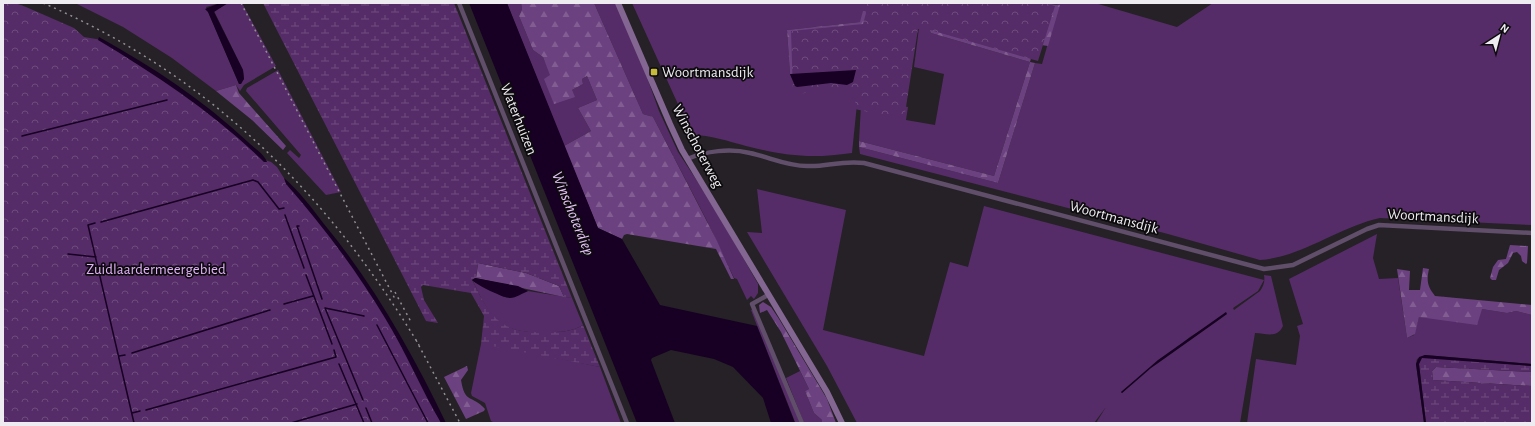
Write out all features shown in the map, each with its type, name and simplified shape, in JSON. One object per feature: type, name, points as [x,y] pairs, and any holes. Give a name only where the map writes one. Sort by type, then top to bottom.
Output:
[{"type":"main road","name":"Winschoterweg","points":[[618,3],[670,124],[688,159],[827,392],[842,423]]},
{"type":"street","name":"Waterhuizen","points":[[459,3],[627,423]]},
{"type":"street","name":"Woortmansdijk","points":[[688,159],[703,153],[735,150],[750,152],[791,165],[808,166],[843,161],[864,163],[1264,269],[1293,265],[1367,229],[1379,225],[1532,233]]},
{"type":"street","points":[[768,295],[752,304],[802,423]]},
{"type":"green space","name":"Zuidlaardermeergebied","points":[[3,3],[15,3],[26,7],[74,28],[84,37],[102,40],[124,53],[211,113],[265,160],[271,162],[277,167],[287,183],[332,236],[384,312],[443,423],[3,423]]},
{"type":"green space","points":[[75,3],[220,3],[206,7],[239,84],[244,79],[243,70],[214,11],[228,3],[242,3],[276,66],[244,85],[240,91],[236,85],[216,91],[172,58],[123,27]]},
{"type":"green space","points":[[263,3],[454,3],[572,298],[564,297],[559,286],[526,273],[478,263],[476,278],[472,280],[494,317],[508,327],[526,331],[556,332],[570,330],[583,325],[600,367],[481,344],[484,316],[471,293],[423,285],[421,287],[424,300],[438,323],[426,321]]},
{"type":"green space","points":[[507,3],[521,3],[522,9],[519,16],[533,50],[543,57],[551,75],[572,90],[583,84],[582,79],[587,76],[597,100],[578,108],[591,131],[564,146]]},
{"type":"green space","points":[[521,3],[594,3],[643,114],[653,117],[717,241],[734,279],[731,279],[716,249],[627,234],[624,235],[622,239],[598,228],[564,146],[591,131],[578,108],[597,100],[587,76],[582,79],[583,84],[572,90],[575,97],[554,104],[544,79],[550,75],[543,57],[533,50],[519,16],[522,9]]},
{"type":"green space","points":[[594,3],[616,3],[644,69],[659,111],[678,152],[715,208],[758,284],[758,293],[754,299],[751,296],[747,300],[737,279],[734,278],[706,219],[653,117],[643,114]]},
{"type":"green space","points":[[632,3],[868,3],[873,11],[860,22],[787,30],[790,74],[795,86],[854,79],[858,94],[852,153],[824,156],[798,156],[760,149],[712,137],[692,135]]},
{"type":"green space","points":[[863,3],[1044,3],[1055,6],[1038,61],[930,30],[918,29],[904,120],[855,109],[856,89],[793,94],[791,31],[863,24],[866,13]]},
{"type":"green space","points":[[1036,3],[1060,5],[1048,46],[1041,45]]},
{"type":"green space","points":[[1053,3],[1095,3],[1177,27],[1213,3],[1532,3],[1532,225],[1380,218],[1350,228],[1306,248],[1276,258],[1260,260],[1168,234],[860,154],[859,147],[998,183],[1035,63],[1042,64],[1059,5]]},
{"type":"green space","points":[[863,11],[873,11],[866,23],[796,75],[790,74],[787,30],[860,22]]},
{"type":"green space","points":[[919,28],[929,29],[931,33],[1030,62],[994,176],[859,141],[861,105],[871,101],[908,107],[906,120],[935,125],[944,74],[914,67]]},
{"type":"green space","points":[[929,29],[1031,58],[1030,62],[931,33]]},
{"type":"green space","points":[[1030,62],[1035,63],[998,183],[859,147],[859,141],[994,176]]},
{"type":"green space","points":[[278,70],[341,192],[326,195],[287,153],[290,150],[299,158],[301,155],[246,91],[247,88]]},
{"type":"green space","points":[[236,85],[239,93],[286,146],[283,150],[252,120],[216,91]]},
{"type":"green space","points":[[757,189],[846,210],[823,330],[924,356],[950,262],[968,267],[984,206],[1264,280],[1264,275],[1271,276],[1283,326],[1278,333],[1274,334],[1255,333],[1240,423],[1096,423],[1106,407],[1094,423],[857,423],[827,366],[747,232],[762,233]],"holes":[[[1264,280],[1260,291],[1234,310],[1233,308],[1258,291]],[[1227,314],[1152,367],[1190,337]],[[1150,369],[1122,393],[1121,392]]]},
{"type":"green space","points":[[1377,234],[1373,258],[1379,279],[1398,278],[1407,338],[1414,335],[1419,317],[1482,309],[1507,313],[1516,311],[1532,315],[1532,364],[1425,355],[1417,359],[1416,364],[1424,423],[1247,423],[1256,359],[1296,365],[1300,336],[1297,326],[1303,324],[1289,279]]},
{"type":"green space","points":[[1510,245],[1528,246],[1527,263],[1526,264],[1522,261],[1521,256],[1517,252],[1513,253],[1508,263],[1499,270],[1496,280],[1492,280],[1490,278],[1493,267],[1498,260],[1506,259]]},
{"type":"green space","points":[[478,263],[526,273],[559,286],[564,297],[476,278]]},
{"type":"green space","points":[[1423,268],[1429,269],[1428,284],[1435,296],[1532,305],[1532,315],[1516,311],[1507,313],[1482,309],[1477,325],[1419,317],[1415,334],[1407,338],[1397,269],[1410,271],[1409,290],[1420,290]]},
{"type":"green space","points":[[473,281],[504,297],[528,291],[572,298],[583,325],[570,330],[556,332],[531,332],[508,327],[492,315]]},
{"type":"green space","points":[[763,302],[771,307],[779,319],[827,399],[836,423],[822,423],[822,420],[814,413],[805,391],[809,389],[781,332],[767,310],[760,313],[759,305]]},
{"type":"green space","points":[[753,309],[800,423],[795,422],[751,310]]},
{"type":"green space","points":[[484,343],[600,367],[621,423],[495,423],[491,421],[485,403],[472,396],[471,393],[481,344]]},
{"type":"green space","points":[[1423,357],[1532,366],[1532,372],[1436,367],[1432,371],[1433,380],[1532,386],[1532,423],[1426,423],[1419,364],[1420,359]]},
{"type":"green space","points":[[467,366],[468,370],[461,380],[465,393],[485,409],[484,411],[466,419],[444,377]]},
{"type":"green space","points":[[1436,367],[1532,372],[1532,386],[1433,380],[1432,371]]},
{"type":"green space","points":[[800,371],[809,389],[805,391],[814,413],[822,420],[822,423],[804,423],[786,378]]},
{"type":"water","points":[[220,3],[228,3],[214,12],[243,70],[244,79],[241,84],[239,84],[208,12],[205,9]]},
{"type":"water","name":"Winschoterdiep","points":[[469,3],[507,3],[598,228],[622,239],[660,305],[757,326],[795,423],[771,423],[763,398],[733,367],[714,359],[671,350],[652,358],[651,360],[675,423],[637,423]]},
{"type":"water","points":[[99,37],[158,72],[195,98],[259,151],[267,162],[264,162],[225,127],[185,96],[98,40]]},
{"type":"water","points":[[856,70],[853,82],[847,85],[831,83],[797,87],[795,86],[790,74]]},
{"type":"water","points":[[284,178],[315,212],[359,270],[406,345],[446,423],[441,423],[393,331],[374,300],[326,232],[286,184]]},
{"type":"water","points":[[475,278],[518,286],[528,291],[510,298],[496,294],[479,285],[472,280]]},
{"type":"water","points":[[1226,312],[1227,314],[1151,368],[1122,393],[1121,392],[1158,360]]},
{"type":"water","points":[[1425,355],[1532,364],[1532,366],[1422,358],[1419,364],[1426,423],[1424,423],[1416,364],[1419,357]]},
{"type":"waterway","points":[[22,136],[167,100]]},
{"type":"waterway","points":[[101,222],[253,180],[258,182],[279,209],[284,208]]},
{"type":"waterway","points":[[285,215],[304,268]]},
{"type":"waterway","points":[[95,223],[88,225],[134,423]]},
{"type":"waterway","points":[[299,226],[297,226],[322,299]]},
{"type":"waterway","points":[[68,254],[96,257]]},
{"type":"waterway","points":[[306,275],[332,344]]},
{"type":"waterway","points":[[284,304],[313,296]]},
{"type":"waterway","points":[[363,400],[325,308],[364,316]]},
{"type":"waterway","points":[[132,353],[270,310]]},
{"type":"waterway","points":[[377,325],[428,423]]},
{"type":"waterway","points":[[146,410],[336,357],[334,350]]},
{"type":"waterway","points":[[119,356],[125,355]]},
{"type":"waterway","points":[[339,364],[364,423]]},
{"type":"waterway","points":[[291,423],[357,404]]},
{"type":"waterway","points":[[366,408],[372,423]]},
{"type":"waterway","points":[[132,413],[140,411]]},
{"type":"railway","points":[[43,3],[103,32],[158,65],[210,102],[258,144],[303,189],[345,237],[383,290],[419,345]]},
{"type":"railway","points":[[241,3],[395,299]]},
{"type":"railway","points":[[395,292],[411,322]]},
{"type":"railway","points":[[416,340],[460,423]]},
{"type":"place","name":"Woortmansdijk","points":[[654,72]]}]
